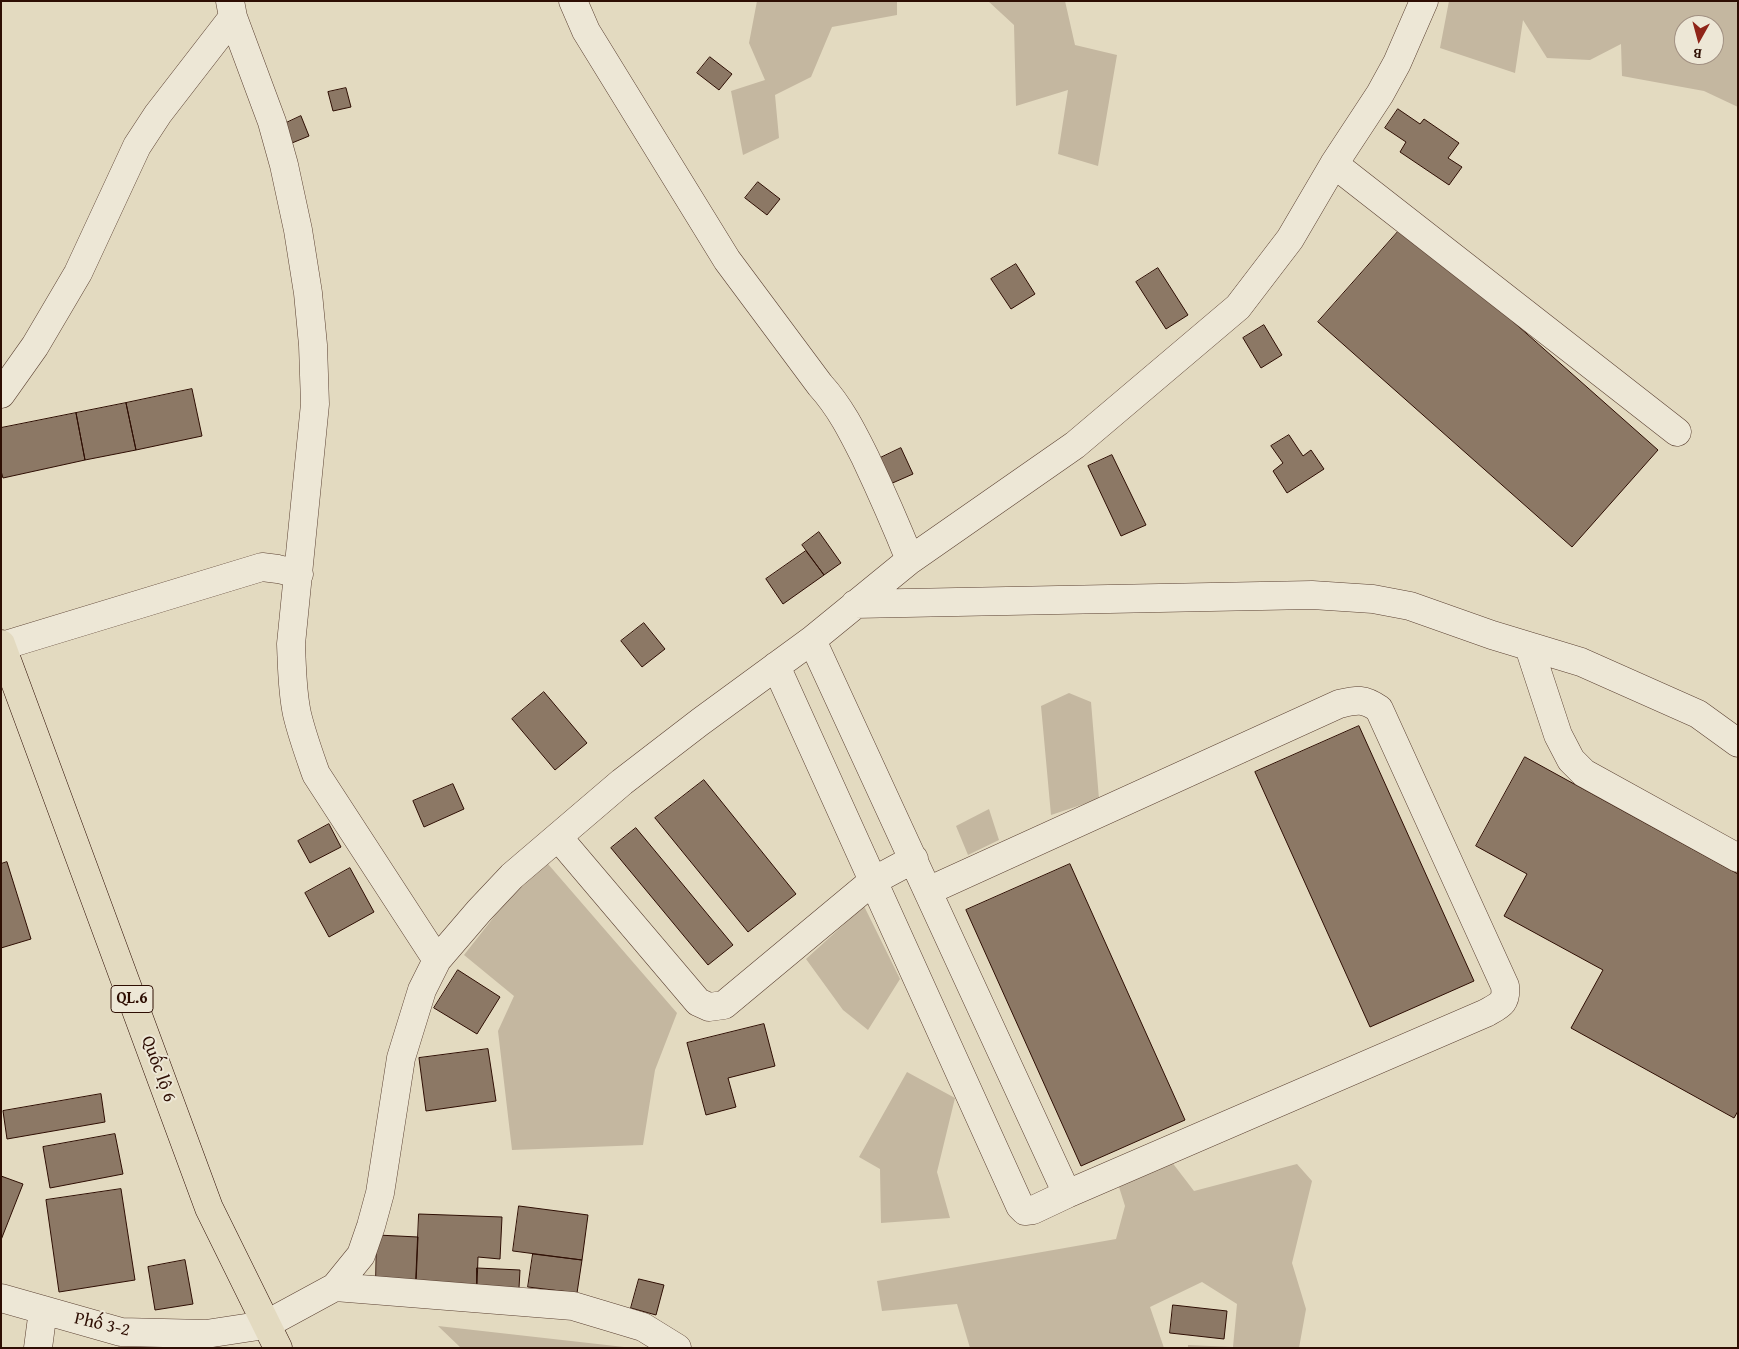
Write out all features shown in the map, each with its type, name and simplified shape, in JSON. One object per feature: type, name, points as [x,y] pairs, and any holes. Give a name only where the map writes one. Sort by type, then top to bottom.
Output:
[{"type":"highway","name":"Quốc lộ 6","points":[[2,645],[209,1208],[271,1336]]},
{"type":"street","points":[[573,1],[586,31],[726,260],[834,401],[848,423],[884,497],[910,560]]},
{"type":"street","points":[[335,1286],[361,1255],[372,1226],[380,1193],[401,1058],[422,990],[437,960],[512,876],[630,776],[812,640],[910,560],[1075,445],[1238,307],[1290,239],[1334,164],[1380,94],[1397,63],[1424,1]]},
{"type":"street","points":[[1,394],[34,346],[78,273],[137,146],[232,9]]},
{"type":"street","points":[[232,9],[272,122],[284,166],[298,230],[308,293],[313,345],[315,404],[291,644],[292,674],[297,712],[316,774],[437,960]]},
{"type":"street","points":[[1334,164],[1677,432]]},
{"type":"street","points":[[2,645],[262,567],[278,568],[299,574]]},
{"type":"street","points":[[855,604],[1312,595],[1373,599],[1410,606],[1529,647],[1581,662],[1698,714],[1738,743]]},
{"type":"street","points":[[812,640],[1067,1194]]},
{"type":"street","points":[[1529,647],[1558,735],[1571,760],[1584,773],[1738,858]]},
{"type":"street","points":[[776,666],[1020,1206],[1025,1211],[1033,1210],[1486,1013],[1502,1004],[1506,996],[1505,986],[1379,709],[1368,701],[1357,700],[1339,704],[928,891]]},
{"type":"street","points":[[558,837],[698,1002],[709,1007],[724,1005],[873,881],[914,859]]},
{"type":"street","points":[[335,1286],[573,1306],[643,1327],[677,1348]]},
{"type":"street","name":"Phố 3-2","points":[[1,1298],[121,1332],[271,1336],[335,1286]]},
{"type":"street","points":[[38,1348],[43,1310]]},
{"type":"shaded area","points":[[757,1],[897,1],[897,15],[832,27],[811,77],[775,95],[779,138],[743,155],[731,91],[765,80],[749,43]]},
{"type":"shaded area","points":[[988,1],[1065,1],[1075,45],[1117,55],[1098,166],[1058,154],[1068,90],[1016,106],[1014,25]]},
{"type":"shaded area","points":[[1449,1],[1733,1],[1738,3],[1738,107],[1704,91],[1622,76],[1621,44],[1590,60],[1547,58],[1523,20],[1515,73],[1440,48]]},
{"type":"shaded area","points":[[1069,693],[1091,702],[1099,799],[1051,815],[1041,706]]},
{"type":"shaded area","points":[[989,809],[999,840],[968,855],[956,826]]},
{"type":"shaded area","points":[[548,864],[677,1013],[655,1070],[643,1145],[512,1150],[498,1031],[514,996],[464,955],[508,899]]},
{"type":"shaded area","points":[[864,906],[900,979],[868,1030],[843,1010],[806,959]]},
{"type":"shaded area","points":[[907,1072],[955,1098],[937,1172],[950,1218],[881,1223],[880,1169],[859,1157]]},
{"type":"shaded area","points":[[1171,1161],[1194,1191],[1297,1164],[1312,1181],[1292,1263],[1306,1309],[1299,1348],[1188,1348],[1188,1345],[1233,1347],[1237,1304],[1202,1282],[1150,1307],[1164,1348],[970,1348],[957,1304],[882,1311],[877,1281],[1116,1239],[1125,1206],[1119,1187]]},
{"type":"shaded area","points":[[438,1326],[633,1348],[461,1348]]},
{"type":"building","points":[[710,57],[732,74],[719,90],[697,73]]},
{"type":"building","points":[[346,88],[351,107],[333,111],[328,92]]},
{"type":"building","points":[[1398,109],[1420,124],[1424,119],[1459,143],[1448,158],[1462,167],[1449,185],[1400,152],[1406,142],[1385,128]]},
{"type":"building","points":[[301,116],[309,136],[292,143],[284,124]]},
{"type":"building","points":[[758,182],[780,199],[767,215],[745,198]]},
{"type":"building","points":[[1404,225],[1658,450],[1572,547],[1318,322]]},
{"type":"building","points":[[1016,264],[1035,294],[1011,309],[991,279]]},
{"type":"building","points":[[1158,268],[1188,315],[1166,329],[1136,282]]},
{"type":"building","points":[[1264,325],[1282,355],[1261,368],[1243,338]]},
{"type":"building","points":[[192,389],[202,436],[136,450],[126,403]]},
{"type":"building","points":[[126,403],[136,450],[85,460],[76,413]]},
{"type":"building","points":[[76,413],[85,460],[3,478],[1,471],[1,428]]},
{"type":"building","points":[[1289,435],[1303,456],[1311,450],[1324,469],[1287,493],[1273,471],[1283,463],[1271,446]]},
{"type":"building","points":[[901,448],[913,474],[888,485],[876,460]]},
{"type":"building","points":[[1112,455],[1146,525],[1121,536],[1088,466]]},
{"type":"building","points":[[819,532],[841,563],[824,575],[802,545]]},
{"type":"building","points":[[806,551],[824,575],[783,604],[766,579]]},
{"type":"building","points":[[644,623],[665,649],[642,667],[621,641]]},
{"type":"building","points":[[544,692],[587,743],[555,770],[512,719]]},
{"type":"building","points":[[1359,726],[1474,981],[1370,1027],[1255,772]]},
{"type":"building","points":[[1525,757],[1738,874],[1738,1111],[1734,1118],[1571,1028],[1603,970],[1504,916],[1527,874],[1476,846]]},
{"type":"building","points":[[704,780],[796,894],[748,932],[655,818]]},
{"type":"building","points":[[453,784],[464,809],[424,827],[413,801]]},
{"type":"building","points":[[329,824],[341,847],[310,863],[298,841]]},
{"type":"building","points":[[636,828],[733,945],[708,965],[611,848]]},
{"type":"building","points":[[7,862],[31,939],[1,948],[1,864]]},
{"type":"building","points":[[1070,864],[1185,1120],[1081,1166],[966,910]]},
{"type":"building","points":[[350,868],[374,912],[329,937],[305,893]]},
{"type":"building","points":[[458,970],[500,997],[477,1034],[434,1008]]},
{"type":"building","points":[[764,1024],[775,1066],[728,1078],[736,1107],[706,1115],[687,1043]]},
{"type":"building","points":[[488,1049],[496,1101],[426,1111],[419,1058]]},
{"type":"building","points":[[101,1094],[105,1122],[7,1139],[3,1111]]},
{"type":"building","points":[[115,1134],[123,1174],[50,1188],[43,1147]]},
{"type":"building","points":[[1,1176],[23,1184],[1,1240]]},
{"type":"building","points":[[121,1189],[135,1280],[59,1292],[46,1200]]},
{"type":"building","points":[[519,1206],[588,1215],[582,1260],[513,1251]]},
{"type":"building","points":[[419,1214],[502,1217],[500,1259],[478,1257],[477,1286],[416,1283]]},
{"type":"building","points":[[377,1235],[418,1237],[416,1283],[376,1282]]},
{"type":"building","points":[[533,1254],[582,1260],[577,1293],[528,1287]]},
{"type":"building","points":[[185,1260],[193,1304],[155,1310],[148,1267]]},
{"type":"building","points":[[477,1268],[520,1270],[519,1288],[477,1286]]},
{"type":"building","points":[[639,1279],[664,1285],[656,1315],[631,1308]]},
{"type":"building","points":[[1173,1305],[1227,1311],[1224,1339],[1170,1333]]}]
